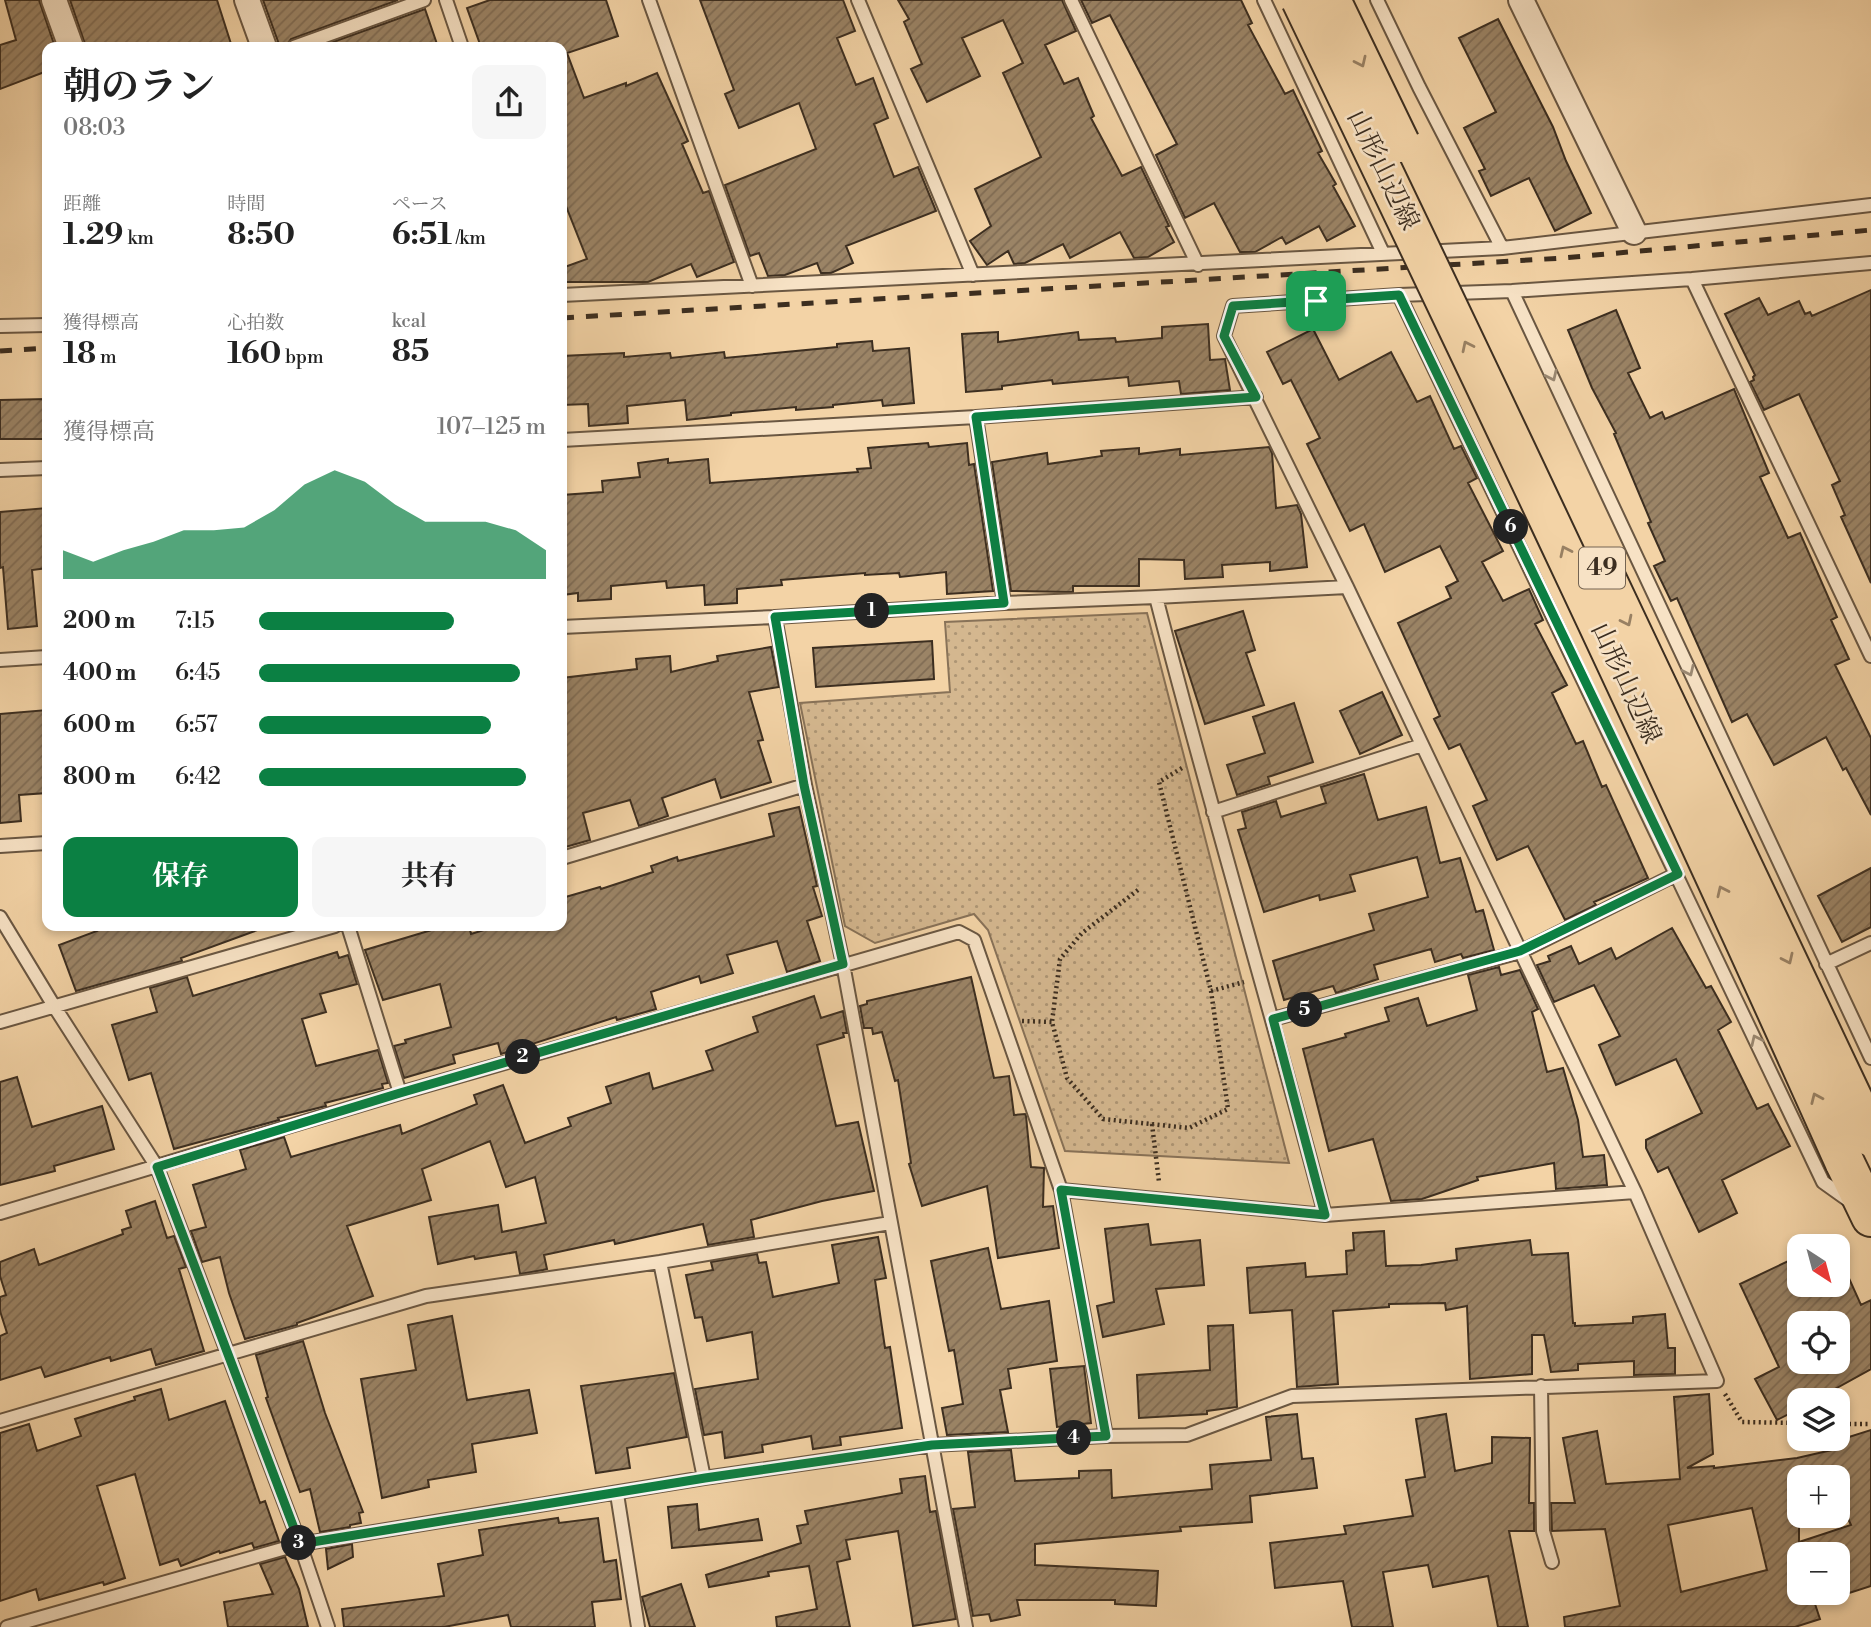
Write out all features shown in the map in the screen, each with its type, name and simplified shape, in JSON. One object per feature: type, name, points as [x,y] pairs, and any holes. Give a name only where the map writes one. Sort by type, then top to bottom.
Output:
[{"type":"main road","name":"山形山辺線","points":[[1301,0],[1539,497],[1764,980],[1858,1149]]},
{"type":"main road","name":"山形山辺線","points":[[1331,0],[1784,951],[1858,1149],[1871,1217]]},
{"type":"street","points":[[54,0],[69,42]]},
{"type":"street","points":[[247,0],[262,42]]},
{"type":"street","points":[[1521,0],[1634,232]]},
{"type":"lane","points":[[308,42],[424,0]]},
{"type":"lane","points":[[446,0],[461,42]]},
{"type":"lane","points":[[649,0],[752,286]]},
{"type":"lane","points":[[858,0],[972,275]]},
{"type":"lane","points":[[1071,0],[1198,265]]},
{"type":"lane","points":[[1264,0],[1383,253]]},
{"type":"lane","points":[[1377,0],[1502,248]]},
{"type":"lane","points":[[567,295],[1502,248],[1871,205]]},
{"type":"lane","points":[[7,1627],[300,1544],[705,1478],[932,1445],[1106,1436],[1187,1435],[1292,1396],[1717,1381],[1634,1192],[1256,397],[1224,336],[1233,306],[1692,279],[1871,262]]},
{"type":"lane","points":[[1692,279],[1871,656]]},
{"type":"lane","points":[[1513,291],[1871,1058]]},
{"type":"lane","points":[[1399,295],[1823,1182],[1871,1217]]},
{"type":"lane","points":[[0,326],[42,325]]},
{"type":"lane","points":[[567,440],[976,417],[1256,397]]},
{"type":"lane","points":[[976,417],[1004,603]]},
{"type":"lane","points":[[0,470],[42,468]]},
{"type":"lane","points":[[567,627],[1347,587]]},
{"type":"lane","points":[[1156,597],[1325,1215]]},
{"type":"lane","points":[[775,617],[804,785],[843,964],[966,1627]]},
{"type":"lane","points":[[0,660],[42,657]]},
{"type":"lane","points":[[1213,812],[1422,745]]},
{"type":"lane","points":[[567,856],[804,785]]},
{"type":"lane","points":[[0,846],[42,843]]},
{"type":"lane","points":[[1273,1019],[1520,951],[1678,874]]},
{"type":"lane","points":[[0,917],[157,1167],[300,1544],[328,1627]]},
{"type":"lane","points":[[0,1022],[317,931]]},
{"type":"lane","points":[[350,931],[400,1093]]},
{"type":"lane","points":[[0,1213],[400,1093],[959,932],[974,940],[1061,1190],[1106,1436]]},
{"type":"lane","points":[[1826,964],[1871,943]]},
{"type":"lane","points":[[1061,1190],[1325,1215],[1634,1192]]},
{"type":"lane","points":[[0,1421],[426,1296],[660,1262],[890,1223]]},
{"type":"lane","points":[[660,1262],[705,1478]]},
{"type":"lane","points":[[1541,1386],[1543,1531],[1552,1562]]},
{"type":"lane","points":[[617,1494],[638,1627]]},
{"type":"path","points":[[1138,890],[1082,933],[1060,959],[1052,1022],[1067,1078],[1103,1119],[1189,1128],[1228,1109],[1211,991],[1159,782],[1198,758]]},
{"type":"path","points":[[1211,991],[1259,978]]},
{"type":"path","points":[[1002,1020],[1052,1022]]},
{"type":"path","points":[[1152,1124],[1161,1199]]},
{"type":"path","points":[[1717,1381],[1742,1422],[1787,1423]]},
{"type":"path","points":[[1850,1424],[1871,1424]]},
{"type":"shaded area","points":[[1147,613],[1289,1163],[1065,1151],[988,930],[974,914],[875,943],[845,926],[800,703],[950,692],[945,622]]},
{"type":"building","points":[[5,0],[39,0],[53,42],[42,42],[42,73],[0,89],[0,45],[16,40]]},
{"type":"building","points":[[70,0],[217,0],[230,42],[84,42]]},
{"type":"building","points":[[263,0],[398,0],[289,42],[278,42]]},
{"type":"building","points":[[490,0],[606,0],[618,36],[567,53],[567,42],[479,42],[467,8]]},
{"type":"building","points":[[700,0],[843,0],[855,31],[837,38],[856,85],[873,78],[888,118],[874,124],[894,177],[918,167],[936,211],[846,246],[853,263],[831,273],[821,273],[817,263],[785,275],[768,276],[759,253],[750,256],[725,185],[816,149],[799,103],[739,128],[725,94],[734,90]]},
{"type":"building","points":[[898,0],[1062,0],[1076,31],[1045,45],[1064,84],[1078,78],[1094,116],[1091,118],[1122,176],[1141,167],[1174,242],[1148,257],[1134,258],[1120,232],[1070,258],[1063,244],[1025,263],[1014,264],[1008,251],[987,265],[970,241],[991,226],[975,189],[1041,157],[1003,73],[1023,63],[1003,20],[962,38],[980,76],[927,102],[911,69],[922,64],[904,22],[909,19]]},
{"type":"building","points":[[1081,0],[1241,0],[1252,23],[1248,25],[1285,94],[1293,90],[1322,151],[1318,153],[1336,184],[1333,186],[1355,226],[1327,241],[1319,226],[1286,244],[1282,237],[1255,252],[1240,252],[1214,203],[1185,218],[1156,155],[1177,144],[1110,15],[1092,23]]},
{"type":"building","points":[[425,9],[436,42],[333,42]]},
{"type":"building","points":[[1498,19],[1553,127],[1591,213],[1555,231],[1529,178],[1491,196],[1479,171],[1485,169],[1464,128],[1496,112],[1459,38]]},
{"type":"building","points":[[567,53],[584,98],[626,83],[626,86],[657,73],[688,141],[682,144],[703,193],[709,191],[734,262],[697,277],[691,264],[648,282],[567,282],[567,266],[587,259],[567,209]]},
{"type":"building","points":[[1871,290],[1871,583],[1841,517],[1845,515],[1832,485],[1840,481],[1799,394],[1764,410],[1750,382],[1755,375],[1725,314],[1759,298],[1768,315],[1799,301],[1805,314],[1810,312],[1812,316]]},
{"type":"building","points":[[1616,310],[1640,368],[1628,373],[1650,418],[1662,412],[1665,419],[1734,389],[1769,473],[1760,477],[1788,538],[1800,533],[1837,617],[1831,620],[1849,659],[1835,665],[1871,738],[1871,815],[1826,737],[1774,765],[1747,714],[1732,722],[1677,598],[1671,601],[1654,566],[1665,561],[1648,523],[1651,522],[1614,434],[1616,433],[1592,388],[1568,330]]},
{"type":"building","points":[[1208,324],[1210,360],[1225,359],[1230,390],[1181,394],[1179,381],[1129,386],[1128,377],[1053,384],[1052,380],[966,392],[962,334],[998,332],[998,342],[1078,332],[1079,340],[1115,338],[1116,342],[1162,338],[1162,327]]},
{"type":"building","points":[[1313,329],[1339,380],[1391,352],[1417,402],[1430,396],[1454,449],[1461,446],[1477,478],[1468,483],[1503,551],[1482,562],[1503,601],[1529,589],[1543,620],[1535,624],[1567,685],[1552,693],[1576,744],[1583,741],[1602,787],[1606,785],[1648,878],[1594,902],[1596,905],[1565,920],[1528,846],[1497,860],[1473,806],[1487,800],[1460,744],[1449,749],[1434,719],[1440,716],[1398,623],[1451,598],[1446,587],[1458,581],[1440,546],[1385,572],[1364,524],[1350,531],[1307,444],[1320,438],[1291,380],[1283,384],[1267,352]]},
{"type":"building","points":[[872,341],[873,351],[909,348],[914,403],[883,406],[882,400],[833,407],[796,410],[796,407],[731,413],[687,420],[685,400],[627,406],[628,423],[589,426],[588,404],[567,405],[567,356],[624,353],[624,357],[670,353],[671,358],[724,352],[725,358],[837,347],[837,344]]},
{"type":"building","points":[[42,399],[42,439],[0,439],[0,400]]},
{"type":"building","points":[[967,443],[969,465],[974,464],[993,591],[947,594],[946,572],[900,577],[899,573],[865,573],[781,580],[782,585],[737,589],[737,603],[705,605],[704,585],[667,588],[666,581],[611,586],[611,599],[578,601],[578,593],[567,594],[567,495],[603,492],[602,481],[640,477],[638,463],[668,459],[668,463],[708,459],[710,483],[858,472],[857,469],[871,468],[868,448]]},
{"type":"building","points":[[1269,447],[1272,453],[1276,508],[1297,505],[1301,514],[1307,567],[1270,571],[1270,562],[1222,565],[1223,577],[1185,579],[1184,560],[1139,559],[1139,586],[1073,586],[1073,592],[1011,591],[992,462],[1047,453],[1048,464],[1102,456],[1101,451],[1139,448],[1139,454],[1180,449],[1180,455]]},
{"type":"building","points":[[42,508],[42,569],[32,570],[37,626],[8,629],[3,567],[0,568],[0,512]]},
{"type":"building","points":[[1243,611],[1255,650],[1246,653],[1264,705],[1205,724],[1175,631]]},
{"type":"building","points":[[932,641],[934,679],[816,687],[813,648]]},
{"type":"building","points":[[771,647],[779,687],[749,692],[763,740],[758,741],[771,782],[721,798],[715,779],[662,798],[668,816],[639,826],[630,800],[583,813],[590,840],[567,847],[567,677],[637,669],[636,659],[670,656],[671,672],[718,661],[717,656]]},
{"type":"building","points":[[1382,692],[1402,735],[1360,754],[1340,711]]},
{"type":"building","points":[[1294,703],[1313,762],[1268,777],[1270,784],[1237,795],[1227,765],[1265,753],[1253,717]]},
{"type":"building","points":[[42,710],[42,793],[19,795],[21,821],[0,823],[0,714]]},
{"type":"building","points":[[1364,774],[1378,820],[1426,807],[1440,863],[1460,858],[1476,912],[1483,910],[1494,950],[1463,958],[1461,954],[1435,962],[1431,949],[1374,965],[1378,979],[1336,993],[1333,986],[1284,1000],[1273,961],[1374,930],[1369,914],[1428,897],[1417,857],[1350,875],[1355,891],[1320,900],[1319,895],[1264,912],[1238,830],[1246,828],[1242,812],[1276,801],[1281,817],[1326,803],[1321,787]]},
{"type":"building","points":[[799,807],[817,886],[813,887],[822,916],[807,921],[820,961],[787,972],[777,941],[727,955],[733,973],[701,983],[699,976],[651,992],[656,1009],[617,1020],[616,1017],[501,1054],[498,1043],[453,1055],[455,1063],[404,1078],[394,1046],[406,1043],[405,1040],[451,1027],[440,984],[383,1000],[365,950],[428,931],[470,931],[471,934],[481,931],[567,931],[567,897],[653,872],[651,866],[677,857],[678,861],[774,836],[769,814]]},
{"type":"building","points":[[1871,868],[1871,927],[1842,942],[1818,896]]},
{"type":"building","points":[[1672,928],[1706,988],[1711,986],[1731,1022],[1718,1030],[1757,1109],[1768,1104],[1790,1146],[1722,1180],[1737,1213],[1699,1232],[1668,1167],[1658,1172],[1646,1148],[1646,1140],[1702,1113],[1676,1059],[1616,1085],[1599,1045],[1620,1036],[1594,985],[1554,1002],[1537,965],[1550,961],[1548,956],[1571,946],[1579,964],[1611,948],[1616,959]]},
{"type":"building","points":[[97,931],[255,931],[181,958],[182,961],[76,991],[59,945]]},
{"type":"building","points":[[337,952],[339,958],[348,955],[357,984],[320,994],[326,1012],[302,1019],[316,1066],[378,1050],[388,1083],[382,1084],[383,1088],[325,1103],[326,1106],[174,1149],[151,1073],[129,1080],[112,1025],[157,1012],[150,988],[187,977],[193,996]]},
{"type":"building","points":[[1499,967],[1501,975],[1520,970],[1538,1009],[1532,1012],[1547,1072],[1563,1068],[1578,1120],[1583,1157],[1604,1155],[1607,1185],[1556,1189],[1554,1163],[1477,1177],[1478,1180],[1422,1199],[1391,1201],[1373,1139],[1329,1151],[1303,1049],[1389,1021],[1385,1008],[1418,998],[1427,1026],[1477,1010],[1468,975]]},
{"type":"building","points":[[971,977],[994,1078],[1009,1076],[1014,1115],[1026,1116],[1031,1167],[1044,1168],[1043,1207],[1053,1206],[1059,1248],[998,1258],[987,1186],[922,1206],[909,1164],[911,1163],[898,1080],[895,1081],[882,1032],[873,1034],[872,1028],[864,1028],[860,1006],[867,1004],[867,1001]]},
{"type":"building","points":[[814,996],[821,1018],[843,1011],[847,1033],[843,1033],[844,1037],[817,1045],[836,1126],[858,1122],[874,1191],[822,1201],[751,1220],[754,1237],[708,1245],[703,1224],[615,1244],[614,1240],[544,1255],[547,1269],[520,1274],[516,1252],[475,1259],[474,1256],[438,1264],[429,1217],[498,1205],[502,1232],[546,1223],[535,1177],[506,1187],[490,1141],[422,1169],[431,1200],[347,1226],[373,1296],[297,1325],[245,1339],[220,1257],[202,1262],[191,1231],[206,1227],[193,1185],[246,1169],[240,1150],[284,1137],[291,1157],[400,1125],[402,1134],[477,1104],[474,1095],[503,1085],[525,1143],[571,1126],[568,1118],[611,1103],[606,1087],[649,1073],[653,1089],[713,1070],[706,1051],[758,1032],[753,1017]]},
{"type":"building","points":[[17,1077],[32,1127],[102,1106],[114,1149],[54,1166],[55,1171],[0,1185],[0,1082]]},
{"type":"building","points":[[155,1201],[167,1238],[174,1236],[186,1267],[179,1269],[204,1351],[156,1365],[151,1349],[111,1361],[110,1357],[45,1377],[41,1367],[0,1380],[0,1336],[7,1333],[0,1311],[0,1297],[6,1295],[0,1276],[0,1262],[34,1249],[39,1265],[123,1234],[122,1230],[131,1227],[126,1211]]},
{"type":"building","points":[[1148,1224],[1151,1245],[1200,1240],[1204,1285],[1156,1289],[1164,1324],[1103,1337],[1097,1306],[1114,1302],[1105,1229]]},
{"type":"building","points":[[1384,1231],[1386,1266],[1457,1260],[1456,1249],[1530,1240],[1532,1255],[1568,1253],[1575,1326],[1633,1323],[1633,1317],[1665,1314],[1668,1348],[1675,1348],[1675,1374],[1634,1375],[1634,1361],[1578,1364],[1578,1370],[1551,1372],[1544,1335],[1532,1335],[1532,1374],[1470,1379],[1467,1306],[1446,1310],[1445,1303],[1389,1304],[1389,1307],[1333,1311],[1338,1384],[1297,1387],[1292,1310],[1250,1313],[1247,1268],[1305,1263],[1306,1277],[1347,1274],[1346,1251],[1354,1250],[1353,1233]]},
{"type":"building","points":[[878,1237],[886,1278],[875,1280],[885,1348],[890,1347],[902,1428],[840,1437],[841,1445],[813,1449],[811,1436],[762,1445],[763,1452],[725,1458],[722,1432],[704,1435],[695,1389],[758,1379],[752,1332],[707,1341],[702,1317],[695,1318],[686,1275],[713,1270],[711,1262],[757,1254],[759,1263],[766,1262],[773,1297],[839,1283],[832,1245]]},
{"type":"building","points":[[988,1248],[1001,1309],[1049,1301],[1057,1361],[1008,1369],[1011,1388],[1000,1390],[1008,1432],[947,1435],[942,1408],[963,1404],[954,1350],[949,1351],[931,1261]]},
{"type":"building","points":[[1787,1262],[1787,1297],[1850,1297],[1850,1281],[1861,1305],[1871,1300],[1871,1369],[1837,1388],[1787,1388],[1787,1415],[1777,1420],[1755,1379],[1779,1367],[1740,1284]]},
{"type":"building","points":[[452,1316],[467,1400],[529,1390],[537,1433],[472,1444],[476,1472],[428,1480],[429,1487],[382,1498],[361,1379],[416,1370],[408,1325]]},
{"type":"building","points":[[1233,1325],[1237,1407],[1207,1411],[1207,1414],[1139,1418],[1137,1375],[1210,1370],[1208,1326]]},
{"type":"building","points":[[303,1341],[325,1413],[363,1512],[359,1513],[361,1523],[350,1527],[320,1532],[310,1489],[300,1492],[266,1398],[268,1397],[256,1355]]},
{"type":"building","points":[[1084,1366],[1091,1423],[1057,1427],[1050,1369]]},
{"type":"building","points":[[674,1373],[687,1437],[627,1448],[630,1468],[596,1473],[581,1386]]},
{"type":"building","points":[[161,1389],[169,1420],[225,1401],[260,1503],[265,1501],[279,1541],[254,1548],[252,1543],[220,1553],[219,1551],[181,1566],[178,1559],[160,1565],[135,1474],[97,1486],[125,1578],[39,1600],[36,1589],[0,1601],[0,1433],[29,1424],[37,1451],[81,1436],[75,1419]]},
{"type":"building","points":[[1709,1394],[1713,1454],[1687,1468],[1714,1468],[1797,1458],[1828,1451],[1850,1451],[1850,1437],[1871,1430],[1871,1586],[1850,1593],[1850,1542],[1799,1542],[1787,1542],[1787,1605],[1815,1605],[1820,1619],[1795,1627],[1565,1627],[1564,1617],[1620,1606],[1605,1529],[1552,1531],[1551,1503],[1575,1503],[1563,1438],[1597,1431],[1606,1484],[1680,1479],[1674,1397]],"holes":[[[1752,1508],[1767,1570],[1681,1592],[1668,1525]]]},
{"type":"building","points":[[1297,1414],[1302,1459],[1313,1458],[1317,1488],[1250,1496],[1252,1522],[1180,1527],[1181,1531],[1035,1544],[1035,1565],[1158,1571],[1156,1606],[1115,1604],[1115,1600],[1017,1600],[1020,1615],[991,1621],[989,1614],[973,1616],[953,1509],[975,1507],[968,1452],[1011,1450],[1015,1481],[1079,1478],[1079,1471],[1111,1470],[1112,1498],[1212,1489],[1210,1465],[1271,1460],[1266,1417]]},
{"type":"building","points":[[1446,1414],[1455,1471],[1492,1463],[1492,1437],[1530,1438],[1529,1503],[1534,1503],[1534,1531],[1509,1531],[1528,1627],[1498,1627],[1488,1576],[1433,1587],[1428,1565],[1383,1572],[1393,1627],[1352,1627],[1343,1581],[1275,1588],[1270,1543],[1346,1534],[1344,1526],[1413,1516],[1406,1480],[1425,1477],[1416,1419]]},
{"type":"building","points":[[925,1476],[930,1512],[936,1511],[956,1619],[913,1626],[898,1531],[846,1540],[850,1559],[837,1562],[850,1627],[777,1627],[776,1617],[817,1609],[809,1566],[768,1572],[769,1576],[709,1587],[706,1575],[801,1543],[797,1526],[808,1524],[805,1511],[902,1493],[900,1479]]},
{"type":"building","points":[[697,1504],[699,1530],[758,1519],[762,1540],[672,1548],[668,1507]]},
{"type":"building","points":[[558,1518],[559,1523],[598,1518],[604,1562],[616,1560],[621,1599],[592,1602],[595,1627],[511,1627],[508,1615],[444,1627],[344,1627],[342,1609],[444,1596],[438,1564],[483,1555],[479,1530]]},
{"type":"building","points":[[352,1544],[353,1557],[328,1569],[326,1549]]},
{"type":"building","points":[[285,1557],[299,1589],[308,1627],[228,1627],[224,1602],[273,1594],[260,1564]]},
{"type":"building","points":[[681,1584],[695,1627],[650,1627],[642,1597]]},
{"type":"railway","points":[[567,318],[1563,258],[1871,230]]},
{"type":"railway","points":[[0,351],[42,348]]},
{"type":"route","points":[[1399,295],[1678,874],[1520,951],[1273,1019],[1325,1215],[1061,1190],[1106,1436],[932,1445],[705,1478],[300,1544],[157,1167],[843,964],[804,785],[775,617],[1004,603],[976,417],[1256,397],[1224,336],[1233,306],[1316,301],[1399,295]]}]
